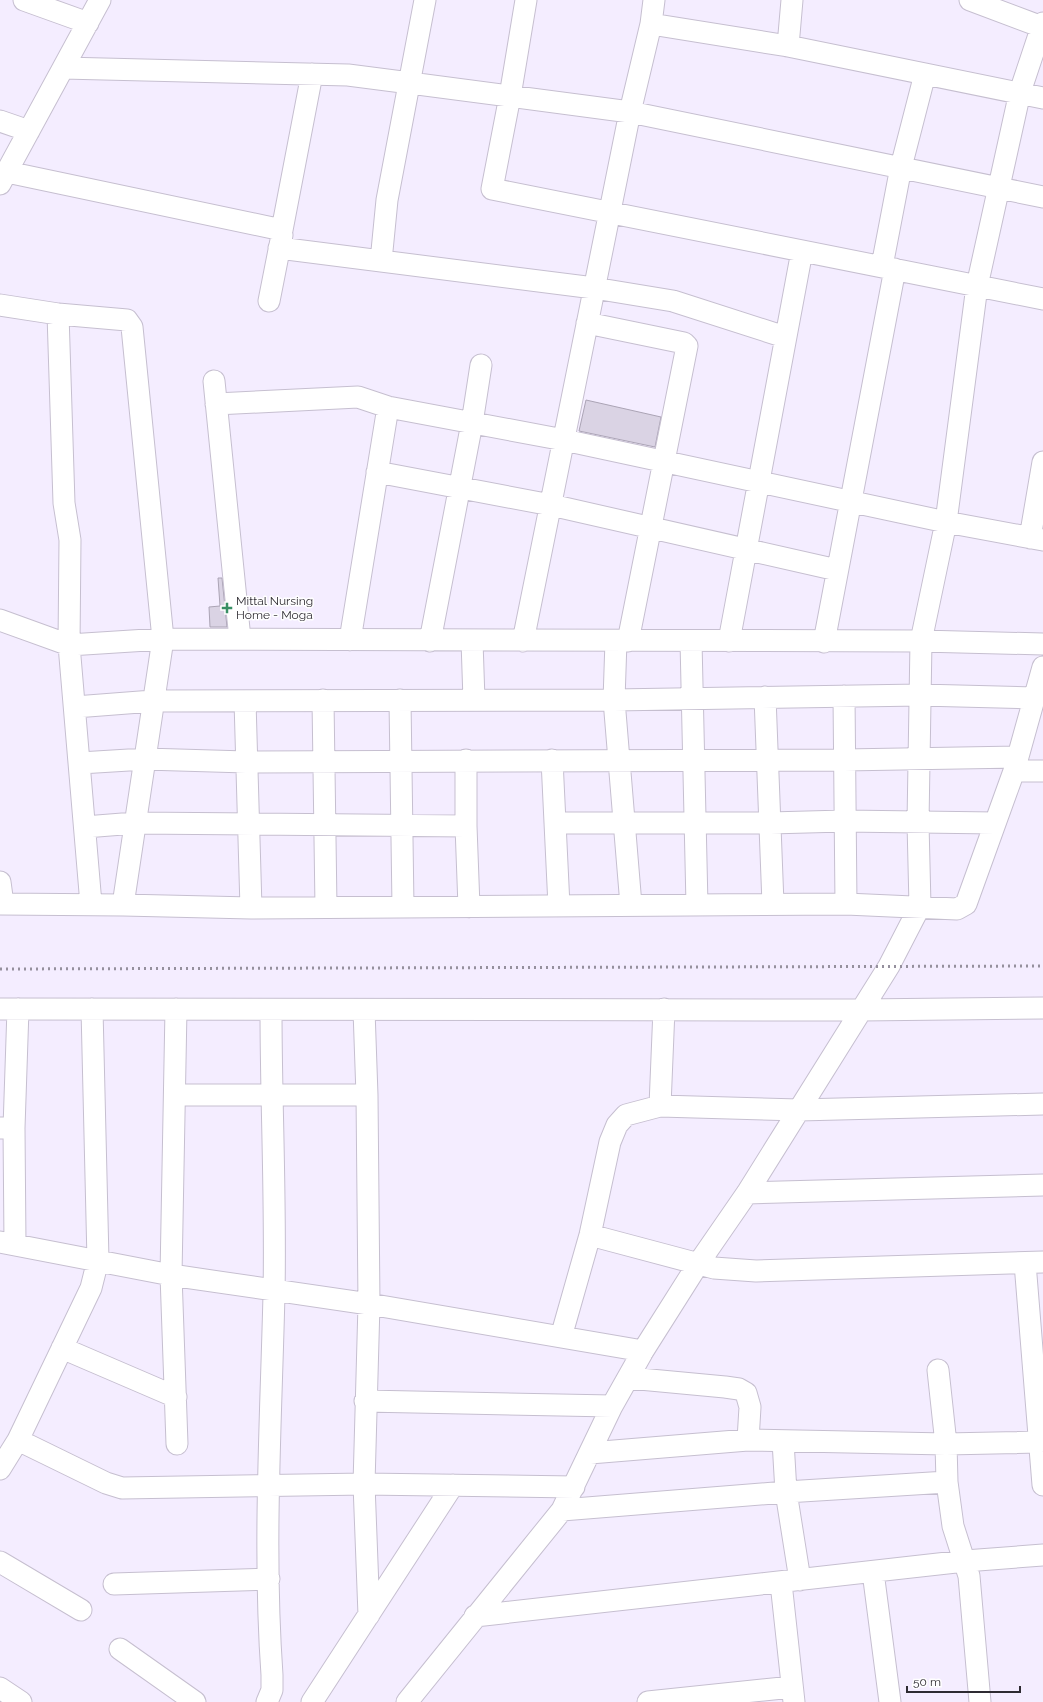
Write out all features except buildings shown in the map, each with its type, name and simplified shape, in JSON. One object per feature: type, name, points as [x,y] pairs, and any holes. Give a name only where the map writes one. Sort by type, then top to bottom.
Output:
[{"type":"street","points":[[24,0],[88,23]]},
{"type":"street","points":[[100,0],[3,178],[381,261],[594,288],[673,301],[786,337]]},
{"type":"street","points":[[381,261],[387,200],[425,0]]},
{"type":"street","points":[[526,0],[510,96],[492,189],[1043,299]]},
{"type":"street","points":[[523,641],[630,112],[652,24],[654,0]]},
{"type":"street","points":[[788,46],[792,0]]},
{"type":"street","points":[[407,1702],[562,1510],[612,1406],[643,1351],[698,1264],[747,1193],[889,966],[920,906],[918,823],[921,642],[946,522],[977,286],[1020,92],[1042,25],[970,0]]},
{"type":"street","points":[[652,24],[788,46],[1020,92],[1043,98]]},
{"type":"street","points":[[63,68],[348,75],[510,96],[630,112],[1043,197]]},
{"type":"street","points":[[269,301],[312,74]]},
{"type":"street","points":[[824,642],[850,502],[889,268],[901,167],[925,74]]},
{"type":"street","points":[[0,121],[29,131]]},
{"type":"street","points":[[729,642],[802,251]]},
{"type":"street","points":[[0,305],[58,314],[127,320],[132,327],[162,639],[123,904]]},
{"type":"street","points":[[58,314],[64,503],[70,540],[70,645],[91,904]]},
{"type":"street","points":[[587,323],[684,343],[687,346],[651,528],[622,641],[614,700],[631,905]]},
{"type":"street","points":[[430,641],[460,488],[481,365]]},
{"type":"street","points":[[214,381],[240,639]]},
{"type":"street","points":[[216,404],[358,397],[388,407],[564,440],[850,502],[1036,539],[1043,462]]},
{"type":"street","points":[[350,640],[388,407]]},
{"type":"street","points":[[377,472],[551,505],[837,570]]},
{"type":"street","points":[[0,620],[70,645],[162,639],[921,642],[1043,644]]},
{"type":"street","points":[[472,641],[474,700]]},
{"type":"street","points":[[691,641],[691,699],[694,759],[697,905]]},
{"type":"street","points":[[0,882],[2,904],[123,904],[251,908],[846,904],[920,906],[951,910],[962,907],[966,904],[1016,764],[1043,667]]},
{"type":"street","points":[[75,707],[153,701],[614,700],[920,695],[1034,698]]},
{"type":"street","points":[[844,696],[844,821],[846,904]]},
{"type":"street","points":[[765,697],[773,904]]},
{"type":"street","points":[[323,700],[326,907]]},
{"type":"street","points":[[400,700],[403,907]]},
{"type":"street","points":[[245,701],[251,908]]},
{"type":"street","points":[[80,763],[145,759],[246,762],[694,759],[844,760],[919,758],[1016,764],[1043,770]]},
{"type":"street","points":[[466,760],[466,826],[469,906]]},
{"type":"street","points":[[552,760],[559,906]]},
{"type":"street","points":[[555,823],[770,823],[844,821],[995,823]]},
{"type":"street","points":[[85,826],[135,823],[466,826]]},
{"type":"street","points":[[643,1351],[369,1304],[171,1275],[8,1243],[7,1128],[9,1009],[861,1010],[1043,1008]]},
{"type":"street","points":[[0,1469],[18,1440],[91,1288],[98,1260],[92,1009]]},
{"type":"street","points":[[176,1009],[171,1275],[177,1444]]},
{"type":"street","points":[[266,1702],[272,1690],[269,1579],[269,1487],[274,1291],[271,1010]]},
{"type":"street","points":[[364,1010],[367,1095],[369,1304],[365,1400],[364,1484],[369,1615]]},
{"type":"street","points":[[660,1106],[664,1010]]},
{"type":"street","points":[[174,1095],[367,1095]]},
{"type":"street","points":[[561,1337],[590,1235],[610,1142],[617,1125],[626,1115],[660,1106],[799,1110],[1043,1104]]},
{"type":"street","points":[[747,1193],[1043,1185]]},
{"type":"street","points":[[590,1235],[714,1268],[756,1271],[1034,1262],[1039,1442],[1043,1485]]},
{"type":"street","points":[[62,1348],[176,1397]]},
{"type":"street","points":[[938,1370],[946,1444],[947,1482],[953,1526],[969,1576],[980,1702]]},
{"type":"street","points":[[629,1378],[739,1389],[746,1393],[750,1406],[748,1440]]},
{"type":"street","points":[[365,1400],[612,1406]]},
{"type":"street","points":[[18,1440],[106,1483],[122,1488],[269,1487],[364,1484],[574,1487]]},
{"type":"street","points":[[590,1453],[748,1440],[946,1444],[1039,1442]]},
{"type":"street","points":[[648,1702],[793,1694],[790,1581],[783,1441]]},
{"type":"street","points":[[562,1510],[786,1492],[947,1482]]},
{"type":"street","points":[[312,1702],[453,1486]]},
{"type":"street","points":[[475,1616],[965,1561],[1043,1555]]},
{"type":"street","points":[[0,1562],[81,1610]]},
{"type":"street","points":[[873,1572],[890,1702]]},
{"type":"street","points":[[114,1584],[269,1579]]},
{"type":"street","points":[[120,1649],[195,1702]]},
{"type":"street","points":[[0,1688],[21,1702]]},
{"type":"railway","points":[[0,969],[1043,966]]},
{"type":"place","name":"Mittal Nursing Home - Moga","points":[[227,608]]}]
